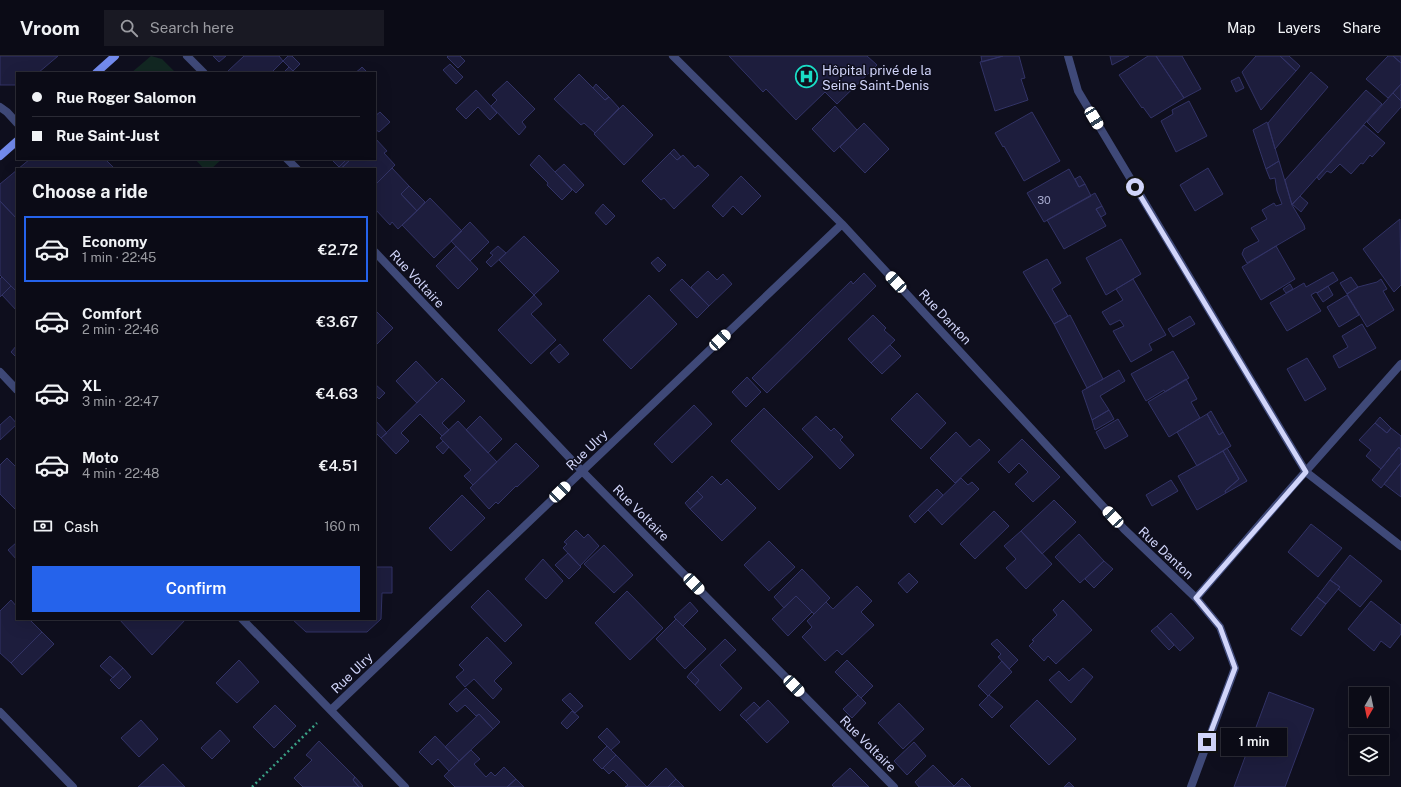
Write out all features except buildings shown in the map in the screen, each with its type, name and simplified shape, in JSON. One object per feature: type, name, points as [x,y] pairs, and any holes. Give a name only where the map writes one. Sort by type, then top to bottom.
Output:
[{"type":"main road","points":[[97,72],[115,56]]},
{"type":"main road","points":[[0,156],[16,142]]},
{"type":"street","points":[[187,56],[203,72]]},
{"type":"street","name":"Rue Danton","points":[[672,56],[842,224],[1124,529],[1196,598],[1220,627],[1235,668],[1191,787]]},
{"type":"street","points":[[1068,56],[1078,91],[1306,472],[1401,546]]},
{"type":"street","points":[[0,107],[7,112],[16,123]]},
{"type":"street","points":[[288,160],[295,168]]},
{"type":"street","name":"Rue Ulry","points":[[331,710],[842,224]]},
{"type":"street","name":"Rue Voltaire","points":[[376,253],[582,471],[894,787]]},
{"type":"street","points":[[1196,598],[1401,364]]},
{"type":"street","points":[[0,372],[16,389]]},
{"type":"street","points":[[243,620],[405,787]]},
{"type":"street","points":[[0,712],[73,787]]},
{"type":"path","points":[[252,787],[331,710]]},
{"type":"green space","points":[[151,56],[162,59],[175,72],[132,72]]},
{"type":"green space","points":[[196,160],[221,160],[212,168],[203,168]]},
{"type":"place","name":"Hôpital privé de la Seine Saint-Denis","points":[[807,77]]},
{"type":"route","points":[[1135,187],[1306,472],[1196,598],[1220,627],[1235,668],[1207,742]]}]
